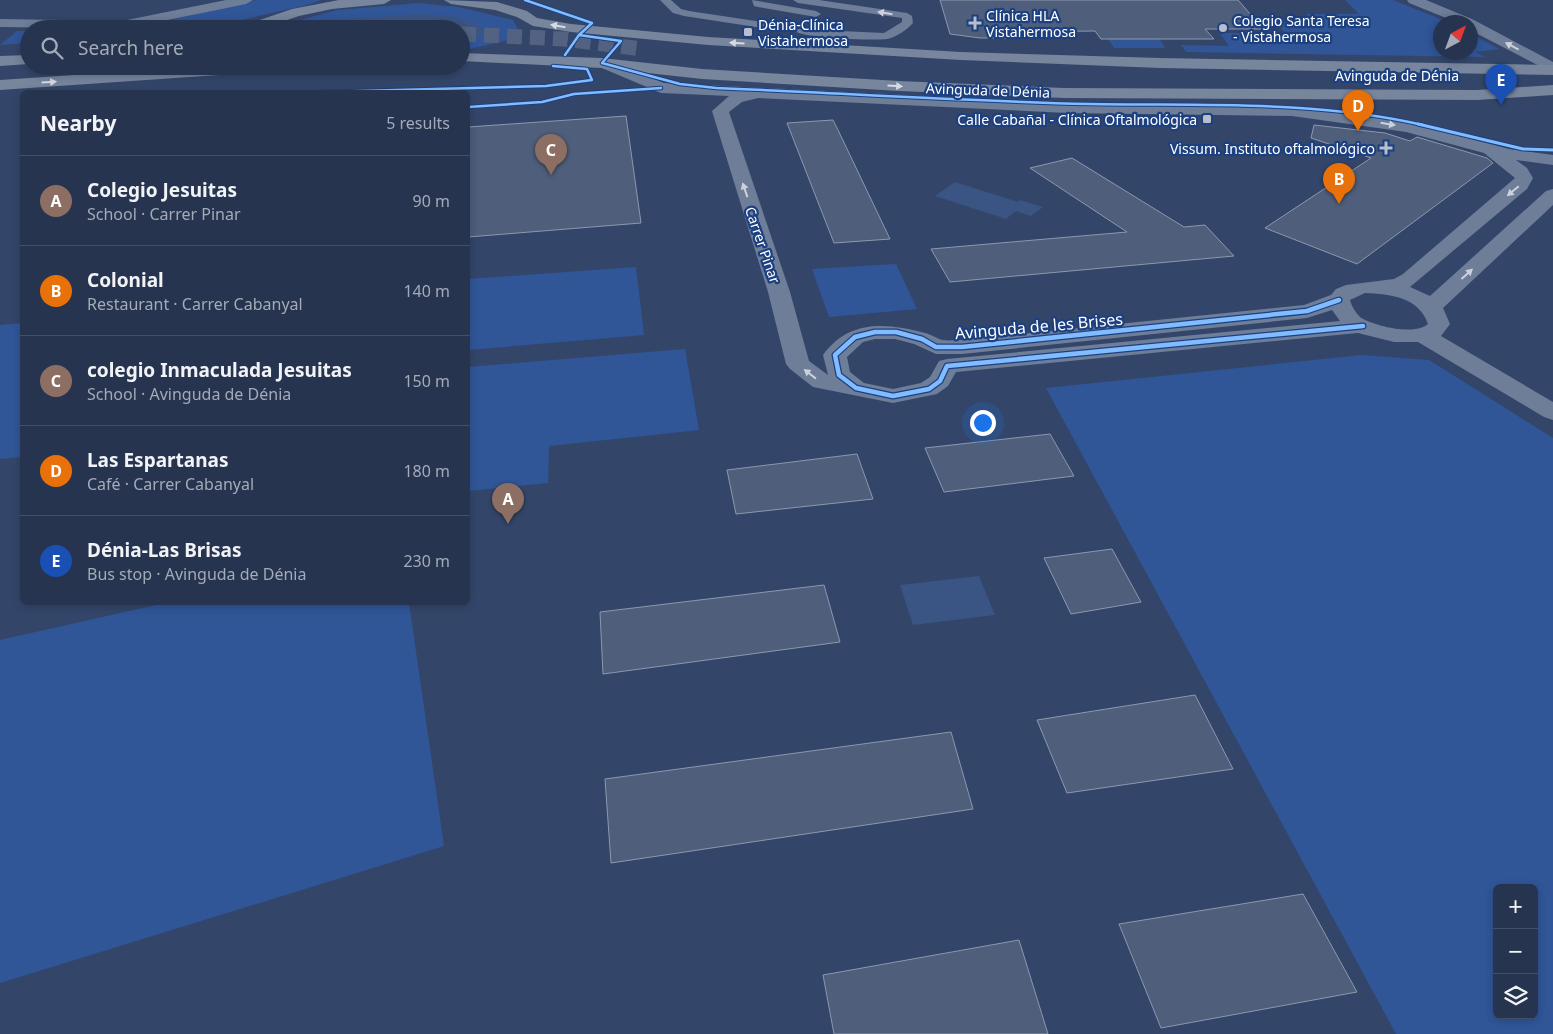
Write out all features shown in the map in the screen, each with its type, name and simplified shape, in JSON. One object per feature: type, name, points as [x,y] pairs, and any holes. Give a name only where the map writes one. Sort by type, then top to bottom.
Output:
[{"type":"main road","points":[[273,20],[318,8],[338,0]]},
{"type":"main road","points":[[318,8],[384,0]]},
{"type":"main road","name":"Avinguda de Dénia","points":[[452,0],[468,1],[522,14],[532,29],[571,28],[708,41],[961,56],[1160,64],[1553,70]]},
{"type":"main road","name":"Avinguda de Dénia","points":[[470,56],[515,45]]},
{"type":"main road","points":[[0,51],[20,50]]},
{"type":"main road","name":"Avinguda de Dénia","points":[[1515,92],[1467,87],[1128,84],[849,72],[638,53],[1111,73],[1491,75],[1553,70]]},
{"type":"main road","name":"Avinguda de Dénia","points":[[470,57],[602,64],[702,74],[1064,93],[1477,95],[1553,90]]},
{"type":"main road","points":[[0,61],[20,62]]},
{"type":"main road","points":[[0,70],[20,66]]},
{"type":"main road","points":[[0,85],[146,75]]},
{"type":"street","points":[[144,20],[225,2],[246,0]]},
{"type":"street","points":[[1414,0],[1450,15]]},
{"type":"street","points":[[0,24],[20,24]]},
{"type":"street","points":[[1478,28],[1553,70]]},
{"type":"street","points":[[602,64],[661,88],[1067,108],[1292,111],[1407,127],[1508,154],[1553,160]]},
{"type":"street","name":"Carrer Pinar","points":[[763,93],[737,98],[720,111],[779,292],[798,364],[821,382],[856,388]]},
{"type":"street","points":[[1380,287],[1408,294],[1431,307],[1438,315],[1439,324],[1434,331],[1423,335],[1394,336],[1362,326],[1344,313],[1339,300],[1343,293],[1352,289],[1400,284],[1410,278],[1520,185],[1524,178],[1521,172],[1493,154],[1469,143]]},
{"type":"street","points":[[1431,307],[1553,195]]},
{"type":"street","name":"Avinguda de les Brises","points":[[1339,300],[1307,312],[962,347],[936,347],[922,339],[896,332],[875,332],[855,336],[834,355],[839,375],[856,388],[893,396],[929,389],[940,381],[947,366],[1362,326]]},
{"type":"street","points":[[1423,335],[1553,412]]},
{"type":"lane","points":[[665,0],[677,11],[688,14],[783,24]]},
{"type":"lane","points":[[757,0],[758,4],[823,15]]},
{"type":"lane","points":[[798,0],[907,16],[908,23],[886,36],[836,35],[802,28]]},
{"type":"lane","points":[[688,5],[686,8],[695,12],[783,24]]},
{"type":"lane","points":[[783,24],[787,32],[802,28],[881,33],[885,26],[879,25]]},
{"type":"shaded area","points":[[256,0],[321,0],[241,20],[171,20]]},
{"type":"shaded area","points":[[1345,0],[1393,0],[1433,16],[1433,56],[1186,52],[1181,45],[1229,46],[1220,33],[1285,33],[1277,22],[1314,22],[1306,14],[1359,14]]},
{"type":"shaded area","points":[[419,3],[458,7],[513,20],[518,29],[505,41],[470,49],[470,20],[300,20],[338,10]]},
{"type":"shaded area","points":[[416,14],[466,20],[342,20]]},
{"type":"shaded area","points":[[470,21],[485,30],[479,36],[470,40]]},
{"type":"shaded area","points":[[17,31],[20,31],[20,44],[0,45]]},
{"type":"shaded area","points":[[1478,38],[1499,49],[1478,52]]},
{"type":"shaded area","points":[[1108,39],[1160,39],[1165,48],[1114,48]]},
{"type":"shaded area","points":[[955,182],[1018,202],[1020,200],[1043,207],[1031,216],[1016,211],[1006,219],[935,196]]},
{"type":"shaded area","points":[[896,264],[917,309],[829,317],[812,269]]},
{"type":"shaded area","points":[[636,267],[644,335],[470,350],[470,279]]},
{"type":"shaded area","points":[[20,323],[20,457],[0,459],[0,325]]},
{"type":"shaded area","points":[[685,349],[699,430],[549,446],[548,483],[470,491],[470,367]]},
{"type":"shaded area","points":[[1362,355],[1429,360],[1553,438],[1553,1034],[1396,1034],[1046,388]]},
{"type":"shaded area","points":[[979,576],[995,615],[913,625],[900,585]]},
{"type":"shaded area","points":[[156,605],[409,605],[444,846],[0,983],[0,640]]},
{"type":"building","points":[[940,0],[1238,0],[1263,29],[1205,29],[1214,39],[1101,39],[1095,31],[1007,32],[1009,38],[980,38],[950,34]]},
{"type":"building","points":[[626,116],[641,223],[470,237],[470,127]]},
{"type":"building","points":[[833,120],[890,239],[834,243],[787,123]]},
{"type":"building","points":[[1314,125],[1385,133],[1410,141],[1417,137],[1487,158],[1493,163],[1357,264],[1265,228],[1371,158],[1311,138]]},
{"type":"building","points":[[1072,158],[1184,227],[1205,225],[1234,256],[950,282],[931,249],[1127,232],[1030,168]]},
{"type":"building","points":[[1050,434],[1074,476],[944,492],[925,448]]},
{"type":"building","points":[[857,454],[873,499],[736,514],[727,470]]},
{"type":"building","points":[[1112,549],[1141,602],[1071,614],[1044,558]]},
{"type":"building","points":[[824,585],[840,642],[603,674],[600,612]]},
{"type":"building","points":[[1195,695],[1233,769],[1067,793],[1037,720]]},
{"type":"building","points":[[951,732],[973,809],[611,863],[605,779]]},
{"type":"building","points":[[1303,894],[1357,992],[1161,1028],[1119,924]]},
{"type":"building","points":[[1019,940],[1048,1034],[834,1034],[823,975]]},
{"type":"tunnel","points":[[470,34],[564,39],[642,49]]},
{"type":"cycle path","points":[[525,0],[592,23],[579,35],[565,55]]},
{"type":"cycle path","points":[[579,35],[621,41],[602,63],[680,84],[716,88],[1056,103],[1297,108],[1388,117],[1523,149],[1553,150]]},
{"type":"cycle path","points":[[377,90],[546,86],[592,80],[587,69],[553,66]]},
{"type":"cycle path","points":[[470,107],[542,102],[574,94],[661,88]]},
{"type":"cycle path","points":[[1339,300],[1307,311],[962,347],[936,347],[922,339],[896,332],[875,332],[855,337],[835,355],[839,375],[856,388],[893,396],[929,389],[940,381],[947,366],[1363,326]]},
{"type":"place","name":"Clínica HLA Vistahermosa","points":[[975,23]]},
{"type":"place","name":"Colegio Santa Teresa - Vistahermosa","points":[[1223,28]]},
{"type":"place","name":"Dénia-Clínica Vistahermosa","points":[[748,32]]},
{"type":"place","name":"Dénia-Las Brisas","points":[[1501,105]]},
{"type":"place","name":"Calle Cabañal - Clínica Oftalmológica","points":[[1207,119]]},
{"type":"place","name":"Las Espartanas","points":[[1358,131]]},
{"type":"place","name":"Vissum. Instituto oftalmológico","points":[[1386,148]]},
{"type":"place","name":"colegio Inmaculada Jesuitas","points":[[551,175]]},
{"type":"place","name":"Colonial","points":[[1339,204]]},
{"type":"place","name":"Colegio Jesuitas","points":[[508,524]]}]
